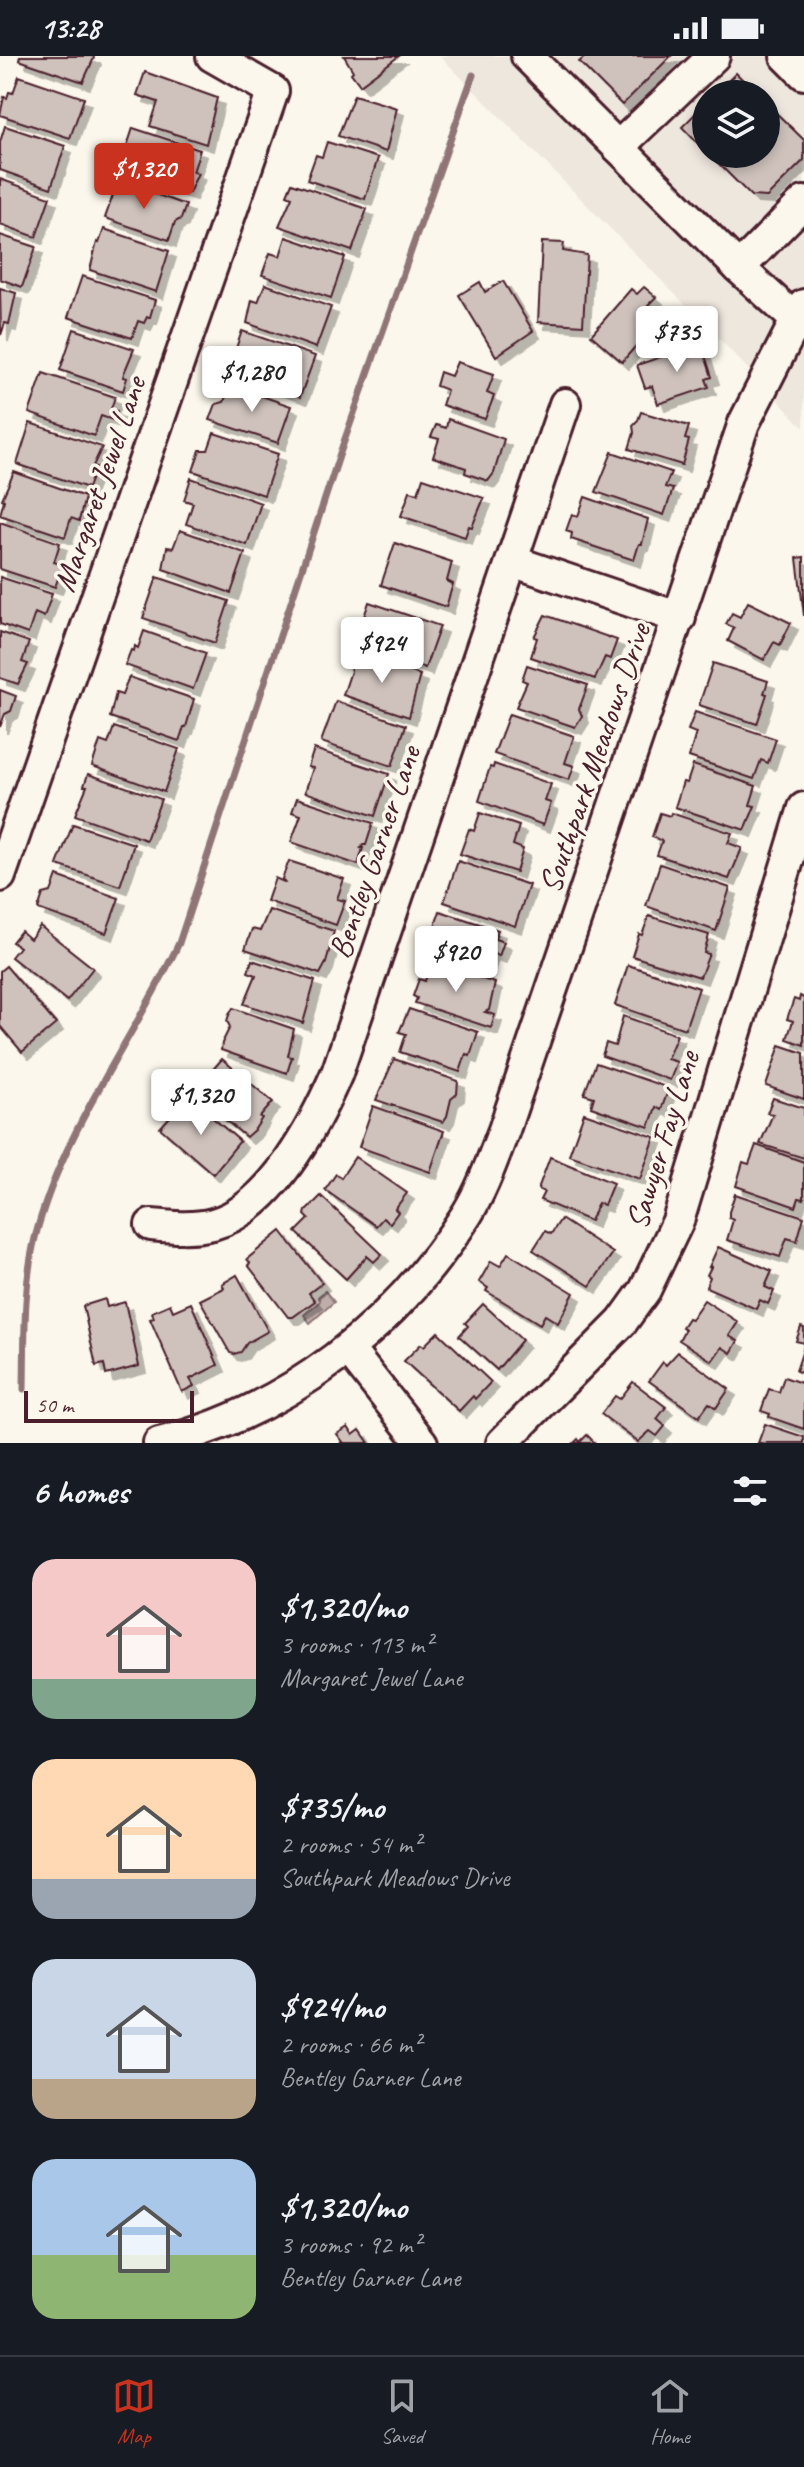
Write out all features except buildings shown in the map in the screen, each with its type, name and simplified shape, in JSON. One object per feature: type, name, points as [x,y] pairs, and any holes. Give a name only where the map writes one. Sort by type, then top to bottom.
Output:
[{"type":"street","name":"Margaret Jewel Lane","points":[[0,876],[273,91],[212,56]]},
{"type":"street","points":[[618,147],[714,56]]},
{"type":"street","points":[[786,56],[804,74]]},
{"type":"street","points":[[530,57],[739,268],[802,317]]},
{"type":"street","points":[[739,268],[804,202]]},
{"type":"street","name":"Southpark Meadows Drive","points":[[159,1443],[234,1419],[269,1402],[349,1350],[405,1294],[468,1212],[487,1175],[504,1130],[744,423],[802,317]]},
{"type":"street","name":"Bentley Garner Lane","points":[[151,1225],[186,1228],[214,1224],[237,1214],[258,1197],[282,1169],[324,1103],[565,404]]},
{"type":"street","points":[[512,561],[680,618]]},
{"type":"street","name":"Sawyer Fay Lane","points":[[502,1443],[622,1322],[645,1290],[664,1253],[678,1221],[804,808]]},
{"type":"street","points":[[349,1350],[422,1443]]},
{"type":"shaded area","points":[[440,56],[804,56],[804,428],[730,350]]},
{"type":"shaded area","points":[[325,1291],[334,1302],[310,1323],[304,1315],[320,1301],[318,1297]]},
{"type":"waterway","points":[[24,1389],[28,1275],[47,1199],[80,1124],[179,943],[340,453],[473,75]]}]
